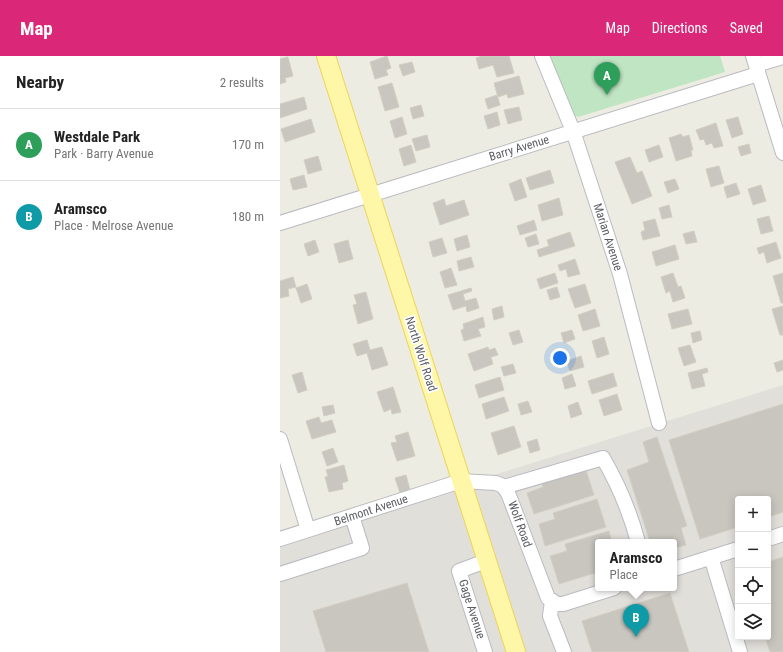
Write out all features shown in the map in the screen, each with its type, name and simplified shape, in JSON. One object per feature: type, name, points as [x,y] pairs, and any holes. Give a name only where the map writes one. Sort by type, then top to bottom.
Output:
[{"type":"main road","name":"North Wolf Road","points":[[326,56],[516,652]]},
{"type":"street","name":"Marian Avenue","points":[[542,56],[573,132],[620,274],[659,423]]},
{"type":"street","name":"Barry Avenue","points":[[280,223],[573,132],[756,65],[783,58]]},
{"type":"street","points":[[756,65],[783,152]]},
{"type":"street","points":[[280,439],[308,530]]},
{"type":"street","points":[[504,487],[603,458],[614,478],[632,521],[637,539]]},
{"type":"street","name":"Wolf Road","points":[[461,481],[496,484],[504,487],[513,503],[545,593],[552,601]]},
{"type":"street","name":"Belmont Avenue","points":[[280,539],[461,481]]},
{"type":"street","points":[[280,574],[362,548],[352,516]]},
{"type":"street","points":[[771,538],[783,534]]},
{"type":"street","points":[[677,568],[735,549]]},
{"type":"street","points":[[711,557],[740,652]]},
{"type":"street","name":"Gage Avenue","points":[[485,652],[459,571],[486,561]]},
{"type":"street","points":[[564,652],[550,616],[552,601],[556,604],[563,604],[604,591]]},
{"type":"shaded area","points":[[783,385],[783,652],[523,652],[465,484]]},
{"type":"shaded area","points":[[457,487],[509,652],[280,652],[280,544]]},
{"type":"green space","points":[[550,56],[720,56],[725,72],[578,117],[574,115]]},
{"type":"building","points":[[387,56],[391,68],[386,70],[388,75],[375,79],[370,62]]},
{"type":"building","points":[[482,56],[509,56],[514,73],[497,77],[493,65],[479,69],[476,58]]},
{"type":"building","points":[[288,57],[293,76],[285,78],[286,82],[280,84],[280,59]]},
{"type":"building","points":[[412,62],[415,72],[403,76],[399,65]]},
{"type":"building","points":[[519,76],[524,94],[508,98],[507,94],[498,97],[494,83]]},
{"type":"building","points":[[392,83],[399,107],[385,111],[378,87]]},
{"type":"building","points":[[497,95],[500,105],[488,109],[485,99]]},
{"type":"building","points":[[304,97],[307,109],[280,118],[280,104]]},
{"type":"building","points":[[421,105],[424,116],[413,119],[410,108]]},
{"type":"building","points":[[519,107],[522,120],[508,124],[504,110]]},
{"type":"building","points":[[497,112],[500,125],[488,129],[484,116]]},
{"type":"building","points":[[402,117],[407,134],[395,138],[390,121]]},
{"type":"building","points":[[738,117],[743,134],[732,138],[726,120]]},
{"type":"building","points":[[311,119],[315,132],[285,142],[281,129]]},
{"type":"building","points":[[716,123],[723,146],[714,148],[712,143],[706,145],[704,139],[700,140],[696,130]]},
{"type":"building","points":[[681,134],[683,137],[689,135],[693,150],[691,150],[692,156],[676,161],[669,138]]},
{"type":"building","points":[[427,135],[430,147],[416,151],[412,139]]},
{"type":"building","points":[[749,144],[751,153],[741,156],[738,147]]},
{"type":"building","points":[[411,145],[416,162],[404,166],[399,149]]},
{"type":"building","points":[[659,145],[663,157],[649,162],[645,150]]},
{"type":"building","points":[[318,156],[322,170],[308,174],[304,160]]},
{"type":"building","points":[[630,157],[637,173],[642,171],[652,196],[632,204],[615,162]]},
{"type":"building","points":[[719,166],[724,183],[711,187],[706,169]]},
{"type":"building","points":[[550,170],[554,183],[530,190],[526,178]]},
{"type":"building","points":[[304,175],[307,187],[293,190],[290,179]]},
{"type":"building","points":[[521,179],[527,197],[515,201],[509,184]]},
{"type":"building","points":[[675,179],[679,189],[668,193],[664,182]]},
{"type":"building","points":[[736,183],[740,194],[727,198],[724,187]]},
{"type":"building","points":[[761,185],[766,201],[753,205],[748,189]]},
{"type":"building","points":[[559,198],[563,215],[542,221],[538,205]]},
{"type":"building","points":[[444,199],[446,206],[464,200],[469,215],[440,225],[433,203]]},
{"type":"building","points":[[669,205],[672,217],[662,219],[659,208]]},
{"type":"building","points":[[769,216],[773,231],[761,234],[757,219]]},
{"type":"building","points":[[655,219],[660,236],[643,240],[641,232],[645,230],[643,222]]},
{"type":"building","points":[[534,220],[537,230],[520,235],[517,226]]},
{"type":"building","points":[[694,231],[697,242],[686,244],[683,234]]},
{"type":"building","points":[[570,232],[575,246],[539,257],[537,250],[549,246],[547,240]]},
{"type":"building","points":[[536,234],[539,244],[528,247],[525,238]]},
{"type":"building","points":[[467,235],[470,247],[457,251],[454,239]]},
{"type":"building","points":[[442,238],[447,253],[433,257],[429,242]]},
{"type":"building","points":[[315,240],[319,252],[308,256],[304,244]]},
{"type":"building","points":[[348,240],[353,259],[339,263],[334,244]]},
{"type":"building","points":[[776,242],[781,258],[767,263],[764,252],[759,254],[757,248]]},
{"type":"building","points":[[675,245],[679,259],[656,266],[652,252]]},
{"type":"building","points":[[471,257],[474,267],[459,271],[457,261]]},
{"type":"building","points":[[575,259],[580,274],[568,277],[566,269],[560,271],[558,265]]},
{"type":"building","points":[[451,268],[457,285],[445,288],[440,272]]},
{"type":"building","points":[[555,273],[558,283],[540,289],[537,279]]},
{"type":"building","points":[[673,273],[678,287],[681,286],[685,298],[673,302],[670,291],[666,293],[661,277]]},
{"type":"building","points":[[783,273],[783,303],[781,303],[773,276]]},
{"type":"building","points":[[293,277],[296,287],[288,289],[289,296],[280,298],[280,281]]},
{"type":"building","points":[[307,284],[312,299],[301,303],[296,288]]},
{"type":"building","points":[[585,284],[591,303],[575,308],[568,289]]},
{"type":"building","points":[[557,287],[560,297],[550,300],[547,290]]},
{"type":"building","points":[[471,288],[472,291],[463,294],[465,301],[476,298],[479,308],[467,312],[466,306],[453,310],[448,295]]},
{"type":"building","points":[[366,292],[373,319],[358,324],[353,305],[357,304],[354,295]]},
{"type":"building","points":[[502,306],[504,317],[494,320],[492,309]]},
{"type":"building","points":[[783,306],[783,335],[780,335],[772,309]]},
{"type":"building","points":[[595,309],[600,326],[583,331],[578,315]]},
{"type":"building","points":[[688,309],[692,324],[672,329],[668,314]]},
{"type":"building","points":[[483,317],[485,327],[478,329],[481,336],[464,341],[461,330],[464,329],[463,324]]},
{"type":"building","points":[[519,330],[523,342],[513,345],[509,333]]},
{"type":"building","points":[[572,330],[575,339],[564,343],[561,333]]},
{"type":"building","points":[[700,331],[702,340],[693,343],[691,333]]},
{"type":"building","points":[[604,337],[609,354],[597,358],[592,341]]},
{"type":"building","points":[[367,340],[370,350],[382,347],[388,365],[372,370],[367,353],[357,356],[353,344]]},
{"type":"building","points":[[690,345],[696,362],[684,366],[678,348]]},
{"type":"building","points":[[488,347],[489,350],[495,348],[498,355],[491,357],[493,364],[474,371],[468,354]]},
{"type":"building","points":[[581,356],[584,367],[570,371],[567,361]]},
{"type":"building","points":[[783,360],[783,370],[777,372],[774,363]]},
{"type":"building","points":[[513,364],[516,373],[504,376],[501,367]]},
{"type":"building","points":[[707,368],[708,372],[702,374],[705,386],[692,389],[688,373]]},
{"type":"building","points":[[302,372],[307,390],[298,393],[292,375]]},
{"type":"building","points":[[613,373],[617,386],[592,394],[588,381]]},
{"type":"building","points":[[572,374],[576,386],[565,389],[562,378]]},
{"type":"building","points":[[500,377],[504,390],[479,398],[475,385]]},
{"type":"building","points":[[393,387],[401,412],[392,414],[391,409],[384,412],[377,392]]},
{"type":"building","points":[[617,394],[622,410],[604,416],[599,400]]},
{"type":"building","points":[[504,397],[509,411],[486,419],[482,404]]},
{"type":"building","points":[[528,401],[532,412],[521,415],[518,404]]},
{"type":"building","points":[[578,402],[582,414],[571,418],[568,406]]},
{"type":"building","points":[[783,404],[783,512],[771,516],[771,496],[735,496],[735,528],[700,539],[669,440]]},
{"type":"building","points":[[333,405],[335,413],[324,416],[322,407]]},
{"type":"building","points":[[319,417],[321,423],[332,420],[336,432],[312,439],[306,421]]},
{"type":"building","points":[[514,426],[521,447],[498,455],[491,433]]},
{"type":"building","points":[[408,432],[415,456],[397,461],[391,443],[397,442],[395,436]]},
{"type":"building","points":[[657,437],[687,526],[681,528],[686,545],[677,547],[677,539],[649,539],[627,470],[649,462],[643,442]]},
{"type":"building","points":[[537,439],[540,450],[530,453],[527,442]]},
{"type":"building","points":[[333,448],[338,462],[327,466],[322,452]]},
{"type":"building","points":[[344,465],[348,481],[342,483],[343,489],[329,492],[325,477],[328,476],[326,470]]},
{"type":"building","points":[[585,467],[594,495],[534,514],[527,493],[543,487],[541,482]]},
{"type":"building","points":[[406,475],[410,490],[400,493],[395,478]]},
{"type":"building","points":[[597,499],[606,527],[545,546],[539,524],[555,519],[553,513]]},
{"type":"building","points":[[609,531],[611,539],[595,539],[595,573],[559,584],[550,556],[567,551],[565,544]]},
{"type":"building","points":[[783,557],[783,652],[770,652],[766,640],[771,640],[771,561]]},
{"type":"building","points":[[407,583],[429,652],[326,652],[313,611]]},
{"type":"building","points":[[670,593],[689,652],[592,652],[582,621]]},
{"type":"place","name":"Westdale Park","points":[[607,95]]},
{"type":"place","name":"Aramsco","points":[[636,637]]}]
